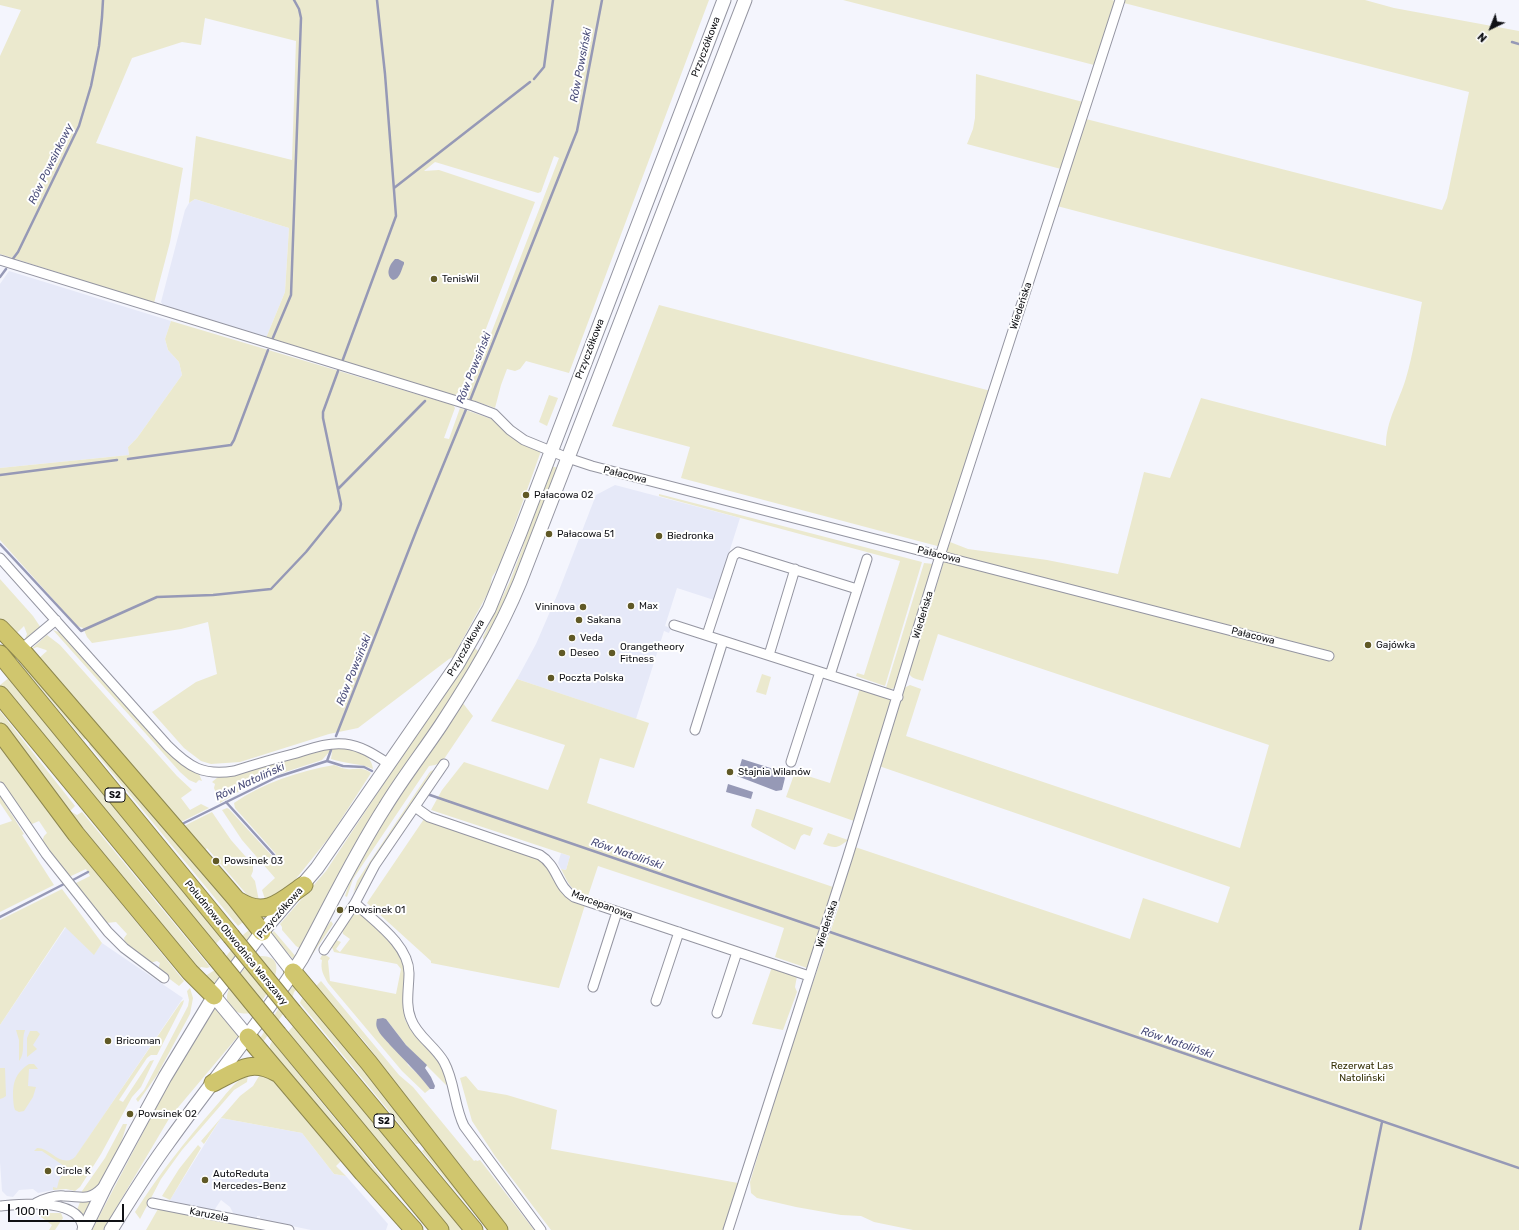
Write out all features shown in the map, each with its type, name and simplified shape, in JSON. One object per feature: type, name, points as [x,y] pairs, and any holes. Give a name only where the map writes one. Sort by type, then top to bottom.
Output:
[{"type":"highway","points":[[0,628],[25,654],[236,899],[262,932]]},
{"type":"highway","name":"Południowa Obwodnica Warszawy","points":[[0,654],[293,1012],[474,1230]]},
{"type":"highway","name":"S2","points":[[0,695],[440,1230]]},
{"type":"highway","points":[[0,732],[76,834],[190,972],[214,996]]},
{"type":"highway","points":[[236,899],[254,908],[266,908],[278,903],[304,885]]},
{"type":"highway","points":[[294,972],[369,1063],[499,1230]]},
{"type":"highway","points":[[248,1037],[278,1074],[414,1230]]},
{"type":"highway","points":[[213,1083],[250,1066],[262,1066],[278,1074]]},
{"type":"main road","name":"Przyczółkowa","points":[[83,1230],[176,1057],[214,996],[262,932],[304,885],[457,666],[479,627],[498,587],[724,0]]},
{"type":"main road","name":"Przyczółkowa","points":[[111,1230],[156,1159],[248,1037],[294,972],[350,867],[385,806],[441,725],[488,650],[520,582],[745,0]]},
{"type":"main road","points":[[679,119],[685,122],[690,128],[691,141]]},
{"type":"main road","points":[[479,627],[477,640],[480,645],[488,650]]},
{"type":"main road","points":[[262,932],[294,972]]},
{"type":"main road","points":[[214,996],[248,1037]]},
{"type":"street","name":"Wiedeńska","points":[[728,1230],[842,877],[940,556],[1120,0]]},
{"type":"street","name":"Pałacowa","points":[[0,260],[473,406],[494,414],[517,436],[568,458],[592,466],[1329,656]]},
{"type":"street","points":[[707,635],[734,554],[740,552],[857,589]]},
{"type":"street","points":[[0,558],[178,756],[199,770],[215,773],[234,771],[321,746],[336,744],[352,745],[363,749],[389,764]]},
{"type":"street","points":[[830,675],[867,559]]},
{"type":"street","points":[[769,655],[795,570]]},
{"type":"street","points":[[26,645],[56,620]]},
{"type":"street","points":[[674,625],[898,697]]},
{"type":"street","points":[[695,730],[723,641]]},
{"type":"street","points":[[791,762],[820,672]]},
{"type":"street","points":[[324,950],[355,903],[375,866],[444,764]]},
{"type":"street","points":[[0,787],[46,854],[108,932],[124,948],[164,978]]},
{"type":"street","name":"Marcepanowa","points":[[415,807],[429,817],[540,855],[547,859],[569,894],[809,976]]},
{"type":"street","points":[[355,903],[395,940],[404,951],[409,967],[408,1005],[414,1025],[444,1062],[450,1078],[458,1112],[464,1126],[541,1230]]},
{"type":"street","points":[[593,987],[618,912]]},
{"type":"street","points":[[656,1001],[679,932]]},
{"type":"street","points":[[717,1012],[737,952]]},
{"type":"street","points":[[36,1203],[62,1196],[89,1197],[106,1185]]},
{"type":"street","points":[[0,1206],[36,1203],[65,1208],[74,1212],[81,1221],[83,1230]]},
{"type":"street","name":"Karuzela","points":[[152,1203],[289,1230]]},
{"type":"shaded area","points":[[195,199],[289,228],[285,292],[266,338],[165,309],[161,302],[185,210],[189,203]]},
{"type":"shaded area","points":[[9,271],[171,321],[165,339],[168,350],[179,362],[182,375],[137,438],[128,447],[129,455],[0,468],[0,284]]},
{"type":"shaded area","points":[[615,485],[740,518],[714,600],[677,588],[665,626],[671,628],[669,633],[664,631],[636,719],[517,679],[536,644],[558,593],[596,495]]},
{"type":"shaded area","points":[[561,853],[570,856],[566,870],[561,869],[558,863]]},
{"type":"shaded area","points":[[66,927],[94,954],[102,943],[183,998],[68,1168],[59,1189],[38,1193],[33,1189],[19,1190],[13,1197],[7,1196],[2,1191],[0,1162],[0,1025]]},
{"type":"shaded area","points":[[221,1118],[302,1133],[334,1174],[346,1176],[388,1224],[386,1230],[311,1230],[263,1220],[260,1216],[253,1219],[234,1215],[230,1207],[221,1200],[213,1212],[168,1203]]},
{"type":"green space","points":[[0,0],[709,0],[569,373],[526,361],[520,369],[515,371],[507,369],[495,408],[466,398],[559,158],[554,156],[541,192],[538,193],[435,162],[424,171],[439,170],[535,202],[470,370],[462,387],[454,397],[266,338],[285,292],[289,228],[195,199],[189,203],[196,136],[292,160],[296,41],[205,18],[201,45],[182,42],[132,58],[96,143],[183,168],[170,242],[154,303],[0,254],[0,56],[21,10],[0,5]]},
{"type":"green space","points":[[843,0],[1112,0],[1115,1],[1094,65]]},
{"type":"green space","name":"Rezerwat Las Natoliński","points":[[1125,0],[1365,0],[1394,8],[1519,31],[1519,1230],[913,1230],[874,1222],[861,1216],[841,1215],[796,1207],[757,1198],[751,1193],[750,1182],[784,1068],[839,906],[842,888],[855,847],[1130,939],[1143,898],[1218,923],[1230,887],[879,766],[904,688],[910,685],[921,689],[906,736],[1240,848],[1269,745],[938,634],[923,681],[911,676],[909,673],[950,542],[968,549],[1047,560],[1118,574],[1144,472],[1170,478],[1201,398],[1386,446],[1390,419],[1403,387],[1413,350],[1422,302],[1057,206],[1086,119],[1442,210],[1447,198],[1469,92],[1124,3]]},
{"type":"green space","points":[[976,74],[1083,102],[1061,169],[967,144],[973,129],[975,118]]},
{"type":"green space","points":[[659,305],[991,391],[941,547],[681,478],[690,447],[612,426]]},
{"type":"green space","points":[[171,321],[453,405],[455,408],[444,438],[449,439],[460,408],[500,422],[541,451],[500,565],[492,577],[490,589],[453,657],[358,728],[329,734],[240,762],[211,764],[201,761],[184,748],[152,712],[196,682],[217,674],[208,622],[181,629],[92,643],[87,637],[83,628],[77,626],[0,540],[0,468],[129,455],[128,447],[137,438],[182,375],[179,362],[168,350],[165,339]]},
{"type":"green space","points":[[549,395],[558,398],[547,426],[539,422]]},
{"type":"green space","points":[[551,466],[558,468],[516,581],[484,642],[483,637],[510,581]]},
{"type":"green space","points":[[659,494],[922,562],[885,686],[856,676],[857,673],[864,675],[900,561],[659,496]]},
{"type":"green space","points":[[924,563],[934,564],[897,686],[892,689],[888,689],[886,688]]},
{"type":"green space","points":[[0,579],[33,616],[41,628],[24,643],[23,641],[27,634],[24,626],[16,634],[0,618]]},
{"type":"green space","points":[[53,630],[62,633],[174,758],[185,767],[199,774],[202,781],[199,780],[196,783],[189,780],[180,772]]},
{"type":"green space","points":[[47,635],[60,645],[177,776],[192,790],[181,798],[190,810],[201,804],[209,808],[181,822],[39,658],[47,651],[37,647],[30,650]]},
{"type":"green space","points":[[474,647],[481,654],[301,949],[296,946],[282,930],[280,924],[326,871]]},
{"type":"green space","points":[[26,664],[246,920],[238,926],[89,745],[90,742],[88,737],[84,740],[23,667]]},
{"type":"green space","points":[[762,674],[771,677],[766,695],[756,692]]},
{"type":"green space","points":[[10,677],[223,936],[214,946],[0,685]]},
{"type":"green space","points":[[517,679],[649,723],[634,768],[600,758],[587,803],[833,887],[807,968],[775,957],[784,928],[598,866],[588,896],[573,889],[561,869],[566,870],[570,856],[431,810],[442,790],[464,762],[548,790],[565,745],[491,721]]},
{"type":"green space","points":[[860,688],[889,697],[892,700],[854,821],[786,797],[795,772],[830,783]]},
{"type":"green space","points":[[462,702],[473,716],[442,762],[429,766],[353,879],[347,897],[345,896],[351,877],[374,836]]},
{"type":"green space","points":[[0,711],[75,806],[70,811],[77,815],[82,812],[210,967],[201,967],[199,969],[125,879],[50,787],[2,726],[0,722]]},
{"type":"green space","points":[[0,743],[88,863],[184,981],[179,986],[159,971],[160,963],[157,961],[150,963],[125,943],[124,938],[127,934],[116,922],[106,923],[74,884],[90,876],[86,869],[69,877],[42,842],[47,833],[39,821],[32,824],[27,822],[0,781]]},
{"type":"green space","points":[[346,748],[364,754],[370,760],[373,769],[331,759],[331,750],[322,760],[270,777],[238,792],[220,803],[214,788],[215,784],[212,782],[218,777],[328,749]]},
{"type":"green space","points":[[334,765],[345,769],[362,769],[371,773],[331,835],[291,885],[279,898],[265,899],[262,890],[275,878],[242,840],[222,810],[227,808],[229,809],[273,857],[276,854],[235,808],[234,803],[257,789],[295,774]]},
{"type":"green space","points":[[437,769],[358,891],[355,890],[353,894],[357,881],[429,773]]},
{"type":"green space","points":[[0,796],[24,834],[22,835],[54,885],[0,912],[0,825],[12,821],[0,803]]},
{"type":"green space","points":[[756,809],[813,828],[810,836],[804,834],[801,836],[795,850],[752,827],[751,825]]},
{"type":"green space","points":[[212,812],[231,840],[253,865],[251,876],[255,881],[259,901],[248,896],[207,848],[205,850],[184,826]]},
{"type":"green space","points":[[424,819],[539,858],[585,905],[559,988],[431,963],[431,961],[367,903]]},
{"type":"green space","points":[[828,833],[848,840],[837,847],[827,846],[823,844]]},
{"type":"green space","points":[[62,889],[102,943],[94,955],[65,927],[0,1025],[0,920]]},
{"type":"green space","points":[[355,913],[362,913],[392,941],[399,951],[405,968],[405,1020],[415,1036],[439,1062],[448,1083],[446,1085],[406,1045],[386,1019],[408,1065],[421,1077],[430,1089],[425,1093],[402,1071],[325,978],[322,970],[322,960],[320,959],[323,953],[330,958],[328,961],[330,981],[396,994],[401,969],[397,964],[334,952],[331,945],[336,940],[341,942],[336,949],[340,952],[350,939],[343,934],[342,929],[351,915]]},
{"type":"green space","points":[[331,921],[333,924],[312,955],[310,954],[317,940]]},
{"type":"green space","points":[[253,927],[255,931],[213,986],[205,976],[215,970],[244,934]]},
{"type":"green space","points":[[274,931],[297,958],[294,960],[271,934]]},
{"type":"green space","points":[[260,956],[270,958],[276,963],[274,980],[258,1007],[253,1012],[244,1014],[240,1013],[232,1009],[229,1005],[227,1001],[228,991],[240,973]]},
{"type":"green space","points":[[772,967],[797,976],[795,987],[797,992],[783,1030],[752,1024]]},
{"type":"green space","points":[[321,981],[399,1075],[413,1087],[474,1161],[480,1160],[534,1230],[509,1230],[473,1181],[365,1042],[315,987]]},
{"type":"green space","points":[[293,985],[298,988],[294,992],[291,1003],[263,1042],[259,1040]]},
{"type":"green space","points":[[190,988],[193,998],[190,1014],[157,1075],[138,1102],[136,1099],[144,1090],[188,1006],[189,1000],[187,991]]},
{"type":"green space","points":[[304,996],[422,1139],[492,1230],[488,1230],[422,1151],[427,1147],[422,1143],[416,1144],[300,1003]]},
{"type":"green space","points":[[184,1000],[157,1055],[151,1055],[147,1058],[119,1100],[123,1102],[150,1061],[154,1060],[141,1087],[132,1097],[101,1154],[80,1187],[75,1191],[66,1189],[53,1190],[53,1187],[57,1188],[59,1180],[67,1168],[42,1151],[34,1151],[37,1148],[42,1149],[65,1161],[75,1157],[181,1002]]},
{"type":"green space","points":[[214,1004],[239,1035],[170,1117],[103,1230],[92,1230],[171,1079]]},
{"type":"green space","points":[[295,1024],[463,1230],[449,1230],[287,1033]]},
{"type":"green space","points":[[16,1030],[25,1030],[23,1050],[19,1061],[19,1040]]},
{"type":"green space","points":[[30,1031],[37,1031],[40,1034],[33,1045],[37,1049],[27,1057],[27,1038]]},
{"type":"green space","points":[[272,1041],[390,1187],[386,1190],[270,1050]]},
{"type":"green space","points":[[29,1064],[34,1064],[38,1069],[29,1069],[28,1086],[36,1087],[33,1097],[24,1111],[19,1112],[15,1110],[14,1107],[14,1082],[23,1068]]},
{"type":"green space","points":[[0,1068],[5,1068],[6,1096],[0,1099]]},
{"type":"green space","points":[[259,1073],[268,1077],[276,1084],[341,1161],[336,1166],[346,1176],[334,1174],[302,1133],[221,1118],[204,1144],[201,1141],[240,1096],[253,1086],[259,1076]]},
{"type":"green space","points":[[248,1075],[247,1082],[234,1090],[182,1150],[161,1179],[140,1219],[135,1212],[163,1171],[230,1089],[238,1081]]},
{"type":"green space","points":[[466,1076],[478,1090],[507,1095],[557,1110],[551,1149],[738,1183],[724,1230],[551,1230],[495,1156],[472,1121],[460,1078]]},
{"type":"green space","points":[[123,1124],[127,1124],[121,1143],[99,1185],[93,1192],[80,1194],[105,1158]]},
{"type":"green space","points":[[198,1145],[201,1148],[170,1200],[162,1196],[179,1169]]},
{"type":"green space","points":[[80,1202],[90,1202],[82,1217],[77,1210]]},
{"type":"green space","points":[[158,1209],[272,1230],[146,1230]]},
{"type":"green space","points":[[40,1213],[61,1213],[63,1218],[55,1230],[49,1230],[52,1225],[41,1217],[42,1215]]},
{"type":"water","points":[[395,259],[404,262],[404,264],[399,276],[393,280],[389,275],[389,270]]},
{"type":"water","points":[[742,759],[780,771],[785,778],[782,790],[776,791],[737,776]]},
{"type":"water","points":[[728,784],[753,792],[751,799],[726,792]]},
{"type":"water","points":[[377,1019],[386,1019],[406,1045],[427,1065],[425,1068],[435,1086],[434,1089],[430,1089],[380,1033],[376,1024]]},
{"type":"waterway","name":"Rów Powsinkowy","points":[[12,260],[18,252],[79,126],[91,86],[99,46],[103,0]]},
{"type":"waterway","points":[[272,340],[291,295],[301,18],[299,9],[294,0]]},
{"type":"waterway","points":[[342,362],[396,216],[385,74],[377,0]]},
{"type":"waterway","points":[[534,79],[544,67],[553,0]]},
{"type":"waterway","name":"Rów Powsiński","points":[[469,403],[577,131],[602,0]]},
{"type":"waterway","points":[[1512,42],[1519,44]]},
{"type":"waterway","points":[[394,188],[530,82]]},
{"type":"waterway","name":"Rów Powsinkowy","points":[[0,277],[6,269]]},
{"type":"waterway","points":[[128,459],[231,445],[268,350]]},
{"type":"waterway","points":[[0,544],[81,631],[157,597],[213,595],[271,589],[306,552],[340,510],[341,504],[323,418],[323,412],[338,371]]},
{"type":"waterway","points":[[338,489],[425,401]]},
{"type":"waterway","name":"Rów Powsiński","points":[[336,736],[417,529],[467,407]]},
{"type":"waterway","points":[[0,475],[117,460]]},
{"type":"waterway","points":[[327,761],[331,750]]},
{"type":"waterway","name":"Rów Natoliński","points":[[184,823],[277,777],[327,761],[343,766],[364,767],[372,771]]},
{"type":"waterway","name":"Rów Natoliński","points":[[430,795],[818,928]]},
{"type":"waterway","points":[[226,802],[274,855]]},
{"type":"waterway","name":"Rów Natoliński","points":[[71,881],[88,872]]},
{"type":"waterway","name":"Rów Natoliński","points":[[0,917],[66,883]]},
{"type":"waterway","name":"Rów Natoliński","points":[[830,932],[1519,1168]]},
{"type":"waterway","points":[[1360,1230],[1382,1122]]},
{"type":"place","name":"TenisWil","points":[[434,279]]},
{"type":"place","name":"Pałacowa 02","points":[[526,495]]},
{"type":"place","name":"Pałacowa 51","points":[[549,534]]},
{"type":"place","name":"Biedronka","points":[[659,536]]},
{"type":"place","name":"Max","points":[[631,606]]},
{"type":"place","name":"Vininova","points":[[583,607]]},
{"type":"place","name":"Sakana","points":[[579,620]]},
{"type":"place","name":"Veda","points":[[572,638]]},
{"type":"place","name":"Gajówka","points":[[1368,645]]},
{"type":"place","name":"Deseo","points":[[562,653]]},
{"type":"place","name":"Orangetheory Fitness","points":[[612,653]]},
{"type":"place","name":"Poczta Polska","points":[[551,678]]},
{"type":"place","name":"Stajnia Wilanów","points":[[730,772]]},
{"type":"place","name":"Powsinek 03","points":[[216,861]]},
{"type":"place","name":"Powsinek 01","points":[[340,910]]},
{"type":"place","name":"Bricoman","points":[[108,1041]]},
{"type":"place","name":"Powsinek 02","points":[[130,1114]]},
{"type":"place","name":"Circle K","points":[[48,1171]]},
{"type":"place","name":"AutoReduta Mercedes-Benz","points":[[205,1180]]}]
